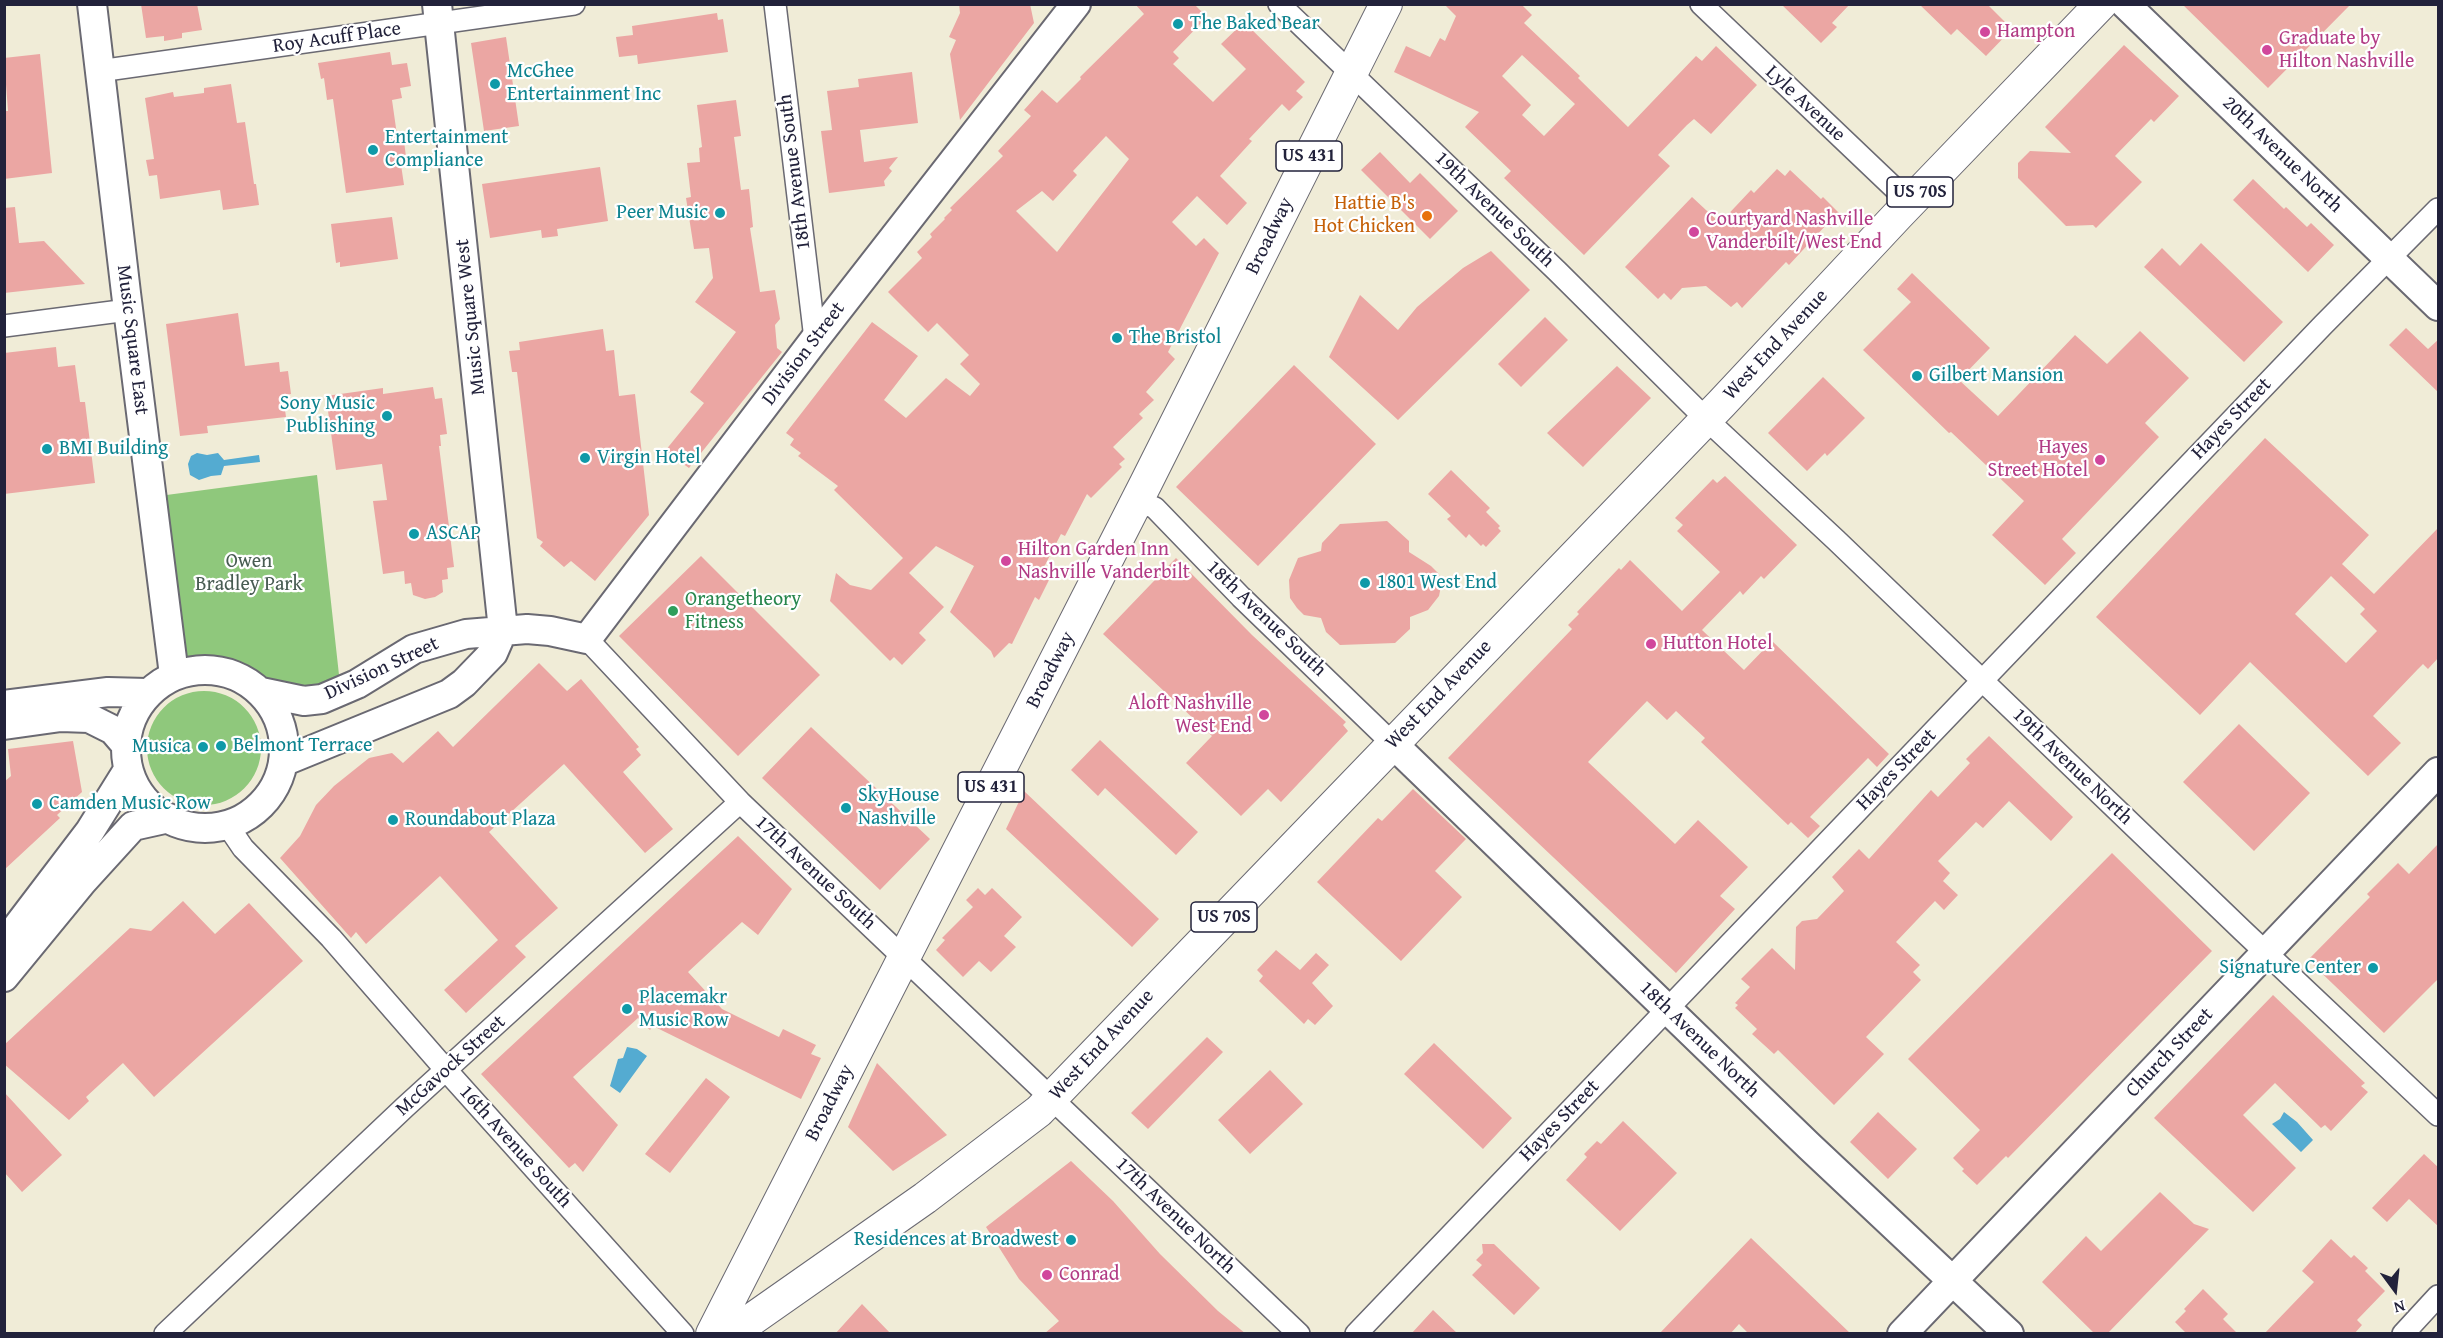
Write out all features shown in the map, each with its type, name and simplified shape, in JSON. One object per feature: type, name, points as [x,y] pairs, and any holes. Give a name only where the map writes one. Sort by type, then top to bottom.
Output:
[{"type":"main road","name":"Music Square East","points":[[92,4],[174,675]]},
{"type":"main road","name":"Division Street","points":[[261,692],[304,701],[322,699],[357,684],[414,650],[466,633],[549,630],[587,639],[815,339],[1076,4]]},
{"type":"main road","name":"Broadway","points":[[712,1334],[1137,500],[1386,4]]},
{"type":"main road","name":"West End Avenue","points":[[731,1334],[946,1183],[1007,1137],[1052,1098],[1392,742],[1706,419],[2101,4]]},
{"type":"main road","name":"20th Avenue North","points":[[2125,4],[2439,306]]},
{"type":"main road","name":"Music Square West","points":[[438,14],[503,630]]},
{"type":"main road","points":[[285,760],[448,694],[465,683],[493,653],[503,630]]},
{"type":"main road","points":[[4,725],[61,717],[89,718],[113,730],[127,757],[136,789],[148,806],[169,818],[190,826],[212,829],[228,826],[252,814],[269,797],[281,776],[285,760],[283,730],[275,710],[261,692],[244,680],[224,672],[203,670],[174,675],[147,693],[135,710],[129,727],[127,757],[90,831],[4,944]]},
{"type":"main road","points":[[4,705],[108,692],[147,693]]},
{"type":"main road","name":"18th Avenue North","points":[[1392,742],[1668,1010],[2009,1334]]},
{"type":"main road","name":"Church Street","points":[[1902,1334],[2439,772]]},
{"type":"main road","points":[[4,977],[82,882],[133,826],[169,818]]},
{"type":"street","name":"Roy Acuff Place","points":[[99,71],[438,14],[574,4]]},
{"type":"street","name":"18th Avenue South","points":[[775,4],[815,339]]},
{"type":"street","name":"19th Avenue South","points":[[1279,4],[1557,271],[1706,419]]},
{"type":"street","name":"Lyle Avenue","points":[[1701,4],[1910,203]]},
{"type":"street","name":"Hayes Street","points":[[1356,1334],[2388,258],[2439,209]]},
{"type":"street","points":[[4,326],[128,310]]},
{"type":"street","name":"19th Avenue North","points":[[1706,419],[1836,540],[2265,953],[2439,1115]]},
{"type":"street","name":"18th Avenue South","points":[[1137,500],[1155,508],[1241,597],[1392,742]]},
{"type":"street","name":"17th Avenue South","points":[[587,639],[740,802],[1052,1098]]},
{"type":"street","name":"McGavock Street","points":[[165,1334],[446,1070],[740,802]]},
{"type":"street","name":"16th Avenue South","points":[[228,826],[243,848],[331,938],[683,1334]]},
{"type":"street","name":"17th Avenue North","points":[[1052,1098],[1299,1334]]},
{"type":"street","points":[[2403,1334],[2439,1296]]},
{"type":"green space","name":"Owen Bradley Park","points":[[317,475],[340,684],[299,691],[262,685],[246,674],[222,667],[181,660],[159,496]]},
{"type":"green space","points":[[204,691],[226,695],[236,700],[252,716],[257,726],[261,748],[257,770],[252,780],[236,796],[226,801],[204,805],[182,801],[172,796],[156,780],[151,770],[147,748],[151,726],[156,716],[172,700],[182,695]]},
{"type":"water","points":[[197,453],[207,455],[218,453],[224,460],[259,455],[260,462],[224,466],[221,475],[199,480],[190,475],[188,464],[191,456]]},
{"type":"water","points":[[627,1047],[637,1049],[647,1056],[620,1093],[610,1086],[618,1059],[623,1058]]},
{"type":"water","points":[[2284,1112],[2297,1122],[2313,1140],[2301,1152],[2272,1124],[2280,1119]]},
{"type":"building","points":[[141,4],[197,4],[202,30],[182,33],[182,38],[164,41],[164,36],[146,38]]},
{"type":"building","points":[[959,4],[1030,4],[1034,23],[960,120],[950,54],[956,40],[949,37],[960,13]]},
{"type":"building","points":[[1135,4],[1194,4],[1207,17],[1173,52],[1179,58],[1173,64],[1213,102],[1246,69],[1221,44],[1244,22],[1305,82],[1296,91],[1303,97],[1289,111],[1282,104],[1249,139],[1252,141],[1220,176],[1247,203],[1227,225],[1197,196],[1172,222],[1196,246],[1204,238],[1219,253],[1168,352],[1175,359],[1146,392],[1154,400],[1139,414],[1143,418],[1113,447],[1125,459],[1119,464],[1122,467],[1091,498],[1087,494],[1065,536],[1061,534],[1042,571],[1051,576],[1039,600],[1035,597],[1012,644],[1009,643],[994,658],[991,651],[950,612],[974,566],[936,546],[909,573],[944,607],[919,633],[926,640],[902,665],[894,657],[890,661],[830,601],[836,573],[850,585],[871,590],[903,558],[834,490],[838,486],[798,456],[801,453],[790,445],[794,439],[786,433],[872,322],[918,356],[884,400],[906,418],[946,378],[970,396],[980,384],[960,364],[969,355],[937,323],[928,332],[888,292],[922,258],[917,252],[932,237],[930,234],[952,210],[950,208],[1003,156],[998,151],[1031,116],[1024,110],[1042,90],[1057,103],[1144,14]],"holes":[[[1106,136],[1129,159],[1057,252],[1016,211],[1042,191],[1053,201],[1077,175],[1073,171]]]},
{"type":"building","points":[[1444,4],[1521,4],[1532,15],[1524,23],[1580,76],[1578,78],[1628,127],[1696,56],[1702,61],[1716,46],[1757,85],[1711,134],[1694,119],[1687,125],[1658,155],[1670,166],[1584,255],[1504,178],[1511,171],[1465,127],[1479,112],[1394,72],[1406,46],[1430,57],[1440,38],[1445,41],[1456,16]],"holes":[[[1522,55],[1575,104],[1544,136],[1522,115],[1531,105],[1502,76]]]},
{"type":"building","points":[[1781,4],[1850,4],[1832,23],[1837,27],[1821,43]]},
{"type":"building","name":"Hampton","points":[[1919,4],[1987,4],[2012,29],[1986,56],[1957,29],[1951,35]]},
{"type":"building","name":"Graduate by Hilton Nashville","points":[[2182,4],[2351,4],[2268,88]]},
{"type":"building","points":[[717,13],[718,20],[723,19],[728,52],[638,64],[637,55],[619,57],[616,37],[633,35],[632,26]]},
{"type":"building","name":"McGhee Entertainment Inc","points":[[506,37],[519,126],[484,131],[471,43]]},
{"type":"building","points":[[2124,45],[2179,96],[2154,122],[2151,119],[2115,156],[2142,182],[2096,228],[2093,225],[2066,226],[2018,178],[2018,163],[2030,151],[2071,153],[2045,127]]},
{"type":"building","points":[[390,52],[392,65],[407,63],[411,86],[400,88],[402,98],[392,100],[398,142],[404,141],[406,157],[400,158],[404,185],[346,193],[333,99],[327,100],[324,78],[321,79],[318,63]]},
{"type":"building","points":[[40,54],[52,173],[4,179],[4,111],[8,111],[4,58]]},
{"type":"building","points":[[912,72],[918,123],[860,130],[864,162],[898,157],[889,168],[892,171],[884,181],[885,186],[829,193],[821,131],[832,130],[827,91],[859,87],[858,79]]},
{"type":"building","points":[[231,84],[237,123],[245,122],[259,205],[223,210],[220,190],[160,199],[157,175],[149,176],[146,160],[154,159],[145,98],[173,92],[174,97],[204,93],[204,88]]},
{"type":"building","points":[[736,100],[741,136],[734,137],[741,190],[749,189],[753,227],[750,228],[760,292],[775,290],[780,319],[775,325],[777,348],[782,352],[689,468],[665,451],[704,403],[690,392],[736,332],[695,302],[713,278],[709,248],[694,249],[686,198],[691,197],[687,163],[700,162],[699,148],[702,147],[697,105]]},
{"type":"building","points":[[1380,152],[1410,183],[1420,173],[1458,211],[1430,239],[1361,170]]},
{"type":"building","points":[[600,167],[608,221],[557,229],[558,236],[542,238],[541,230],[490,238],[482,184]]},
{"type":"building","points":[[1777,169],[1785,176],[1790,170],[1842,216],[1831,228],[1827,224],[1789,265],[1786,262],[1742,308],[1737,302],[1731,307],[1706,286],[1682,288],[1671,300],[1664,293],[1658,299],[1625,267],[1692,197],[1720,223],[1751,190],[1754,193]]},
{"type":"building","points":[[2253,179],[2284,209],[2286,207],[2307,227],[2311,223],[2334,245],[2308,272],[2233,200]]},
{"type":"building","points":[[15,207],[19,243],[44,241],[85,284],[4,293],[4,208]]},
{"type":"building","points":[[392,217],[398,259],[340,267],[340,262],[336,263],[331,224]]},
{"type":"building","points":[[2201,243],[2283,322],[2244,362],[2144,267],[2162,248],[2180,266]]},
{"type":"building","points":[[1491,251],[1530,290],[1398,420],[1329,357],[1360,295],[1398,330],[1417,307],[1463,268]]},
{"type":"building","points":[[1912,273],[1990,348],[1959,380],[1998,416],[2075,335],[2107,364],[2140,331],[2189,378],[2145,423],[2159,437],[2062,539],[2076,553],[2045,585],[1992,535],[2024,501],[1863,350],[1911,302],[1897,289]]},
{"type":"building","points":[[238,313],[245,366],[279,362],[280,372],[288,371],[291,394],[283,395],[286,417],[207,426],[208,433],[180,436],[166,324]]},
{"type":"building","points":[[1545,317],[1568,340],[1521,387],[1498,364]]},
{"type":"building","points":[[2406,328],[2428,349],[2439,339],[2439,393],[2389,345]]},
{"type":"building","name":"Virgin Hotel","points":[[603,329],[606,351],[614,350],[619,396],[635,394],[649,515],[595,581],[571,561],[564,567],[540,546],[543,542],[537,538],[517,372],[512,372],[509,351],[520,350],[519,342]]},
{"type":"building","name":"BMI Building","points":[[56,347],[58,367],[75,365],[80,402],[85,402],[95,483],[4,494],[4,353]]},
{"type":"building","points":[[1294,365],[1376,444],[1258,566],[1176,487]]},
{"type":"building","points":[[1617,366],[1651,398],[1583,467],[1547,433]]},
{"type":"building","points":[[1823,377],[1865,418],[1827,456],[1825,453],[1807,471],[1768,433]]},
{"type":"building","points":[[433,387],[435,399],[442,398],[447,434],[440,435],[441,446],[439,446],[454,567],[447,568],[448,579],[442,580],[443,592],[425,599],[413,595],[411,583],[405,584],[404,571],[383,574],[373,501],[387,500],[382,464],[336,470],[326,396],[383,388],[383,394]]},
{"type":"building","points":[[2265,438],[2369,535],[2342,564],[2374,594],[2439,527],[2439,657],[2428,669],[2423,664],[2373,716],[2401,743],[2368,776],[2250,662],[2200,715],[2096,617]],"holes":[[[2331,576],[2365,609],[2360,614],[2377,631],[2346,663],[2295,614]]]},
{"type":"building","points":[[1451,470],[1490,508],[1486,512],[1500,526],[1498,528],[1501,531],[1486,547],[1483,544],[1481,546],[1469,534],[1466,538],[1447,519],[1451,516],[1428,494]]},
{"type":"building","points":[[1725,476],[1797,545],[1764,579],[1761,576],[1743,595],[1740,591],[1702,630],[1744,670],[1772,641],[1889,754],[1877,767],[1868,758],[1810,817],[1820,826],[1808,838],[1791,822],[1788,825],[1701,742],[1705,738],[1676,711],[1667,720],[1647,701],[1588,762],[1675,844],[1698,820],[1748,867],[1720,896],[1735,909],[1676,973],[1448,758],[1572,629],[1568,625],[1579,614],[1577,612],[1619,568],[1621,570],[1630,560],[1682,611],[1720,572],[1677,531],[1683,525],[1675,518],[1713,479],[1717,483]]},
{"type":"building","name":"1801 West End","points":[[1387,521],[1409,541],[1409,552],[1439,574],[1441,586],[1439,596],[1428,610],[1410,617],[1410,629],[1395,643],[1340,645],[1326,632],[1321,618],[1304,615],[1297,608],[1290,598],[1289,580],[1298,558],[1321,551],[1322,543],[1340,524]]},
{"type":"building","points":[[701,556],[820,675],[738,756],[619,636]]},
{"type":"building","points":[[1176,558],[1252,635],[1346,722],[1343,725],[1348,731],[1281,802],[1268,789],[1241,816],[1186,763],[1212,736],[1103,634]]},
{"type":"building","points":[[539,663],[567,691],[581,679],[639,747],[636,749],[641,755],[623,772],[673,829],[645,853],[564,764],[489,832],[558,908],[515,946],[526,957],[466,1013],[444,990],[498,940],[440,876],[366,944],[356,932],[351,938],[280,858],[300,836],[316,805],[334,786],[369,758],[392,753],[403,763],[438,731],[453,747]]},
{"type":"building","points":[[2239,724],[2310,793],[2254,851],[2183,782]]},
{"type":"building","name":"SkyHouse Nashville","points":[[811,727],[930,839],[880,890],[762,778]]},
{"type":"building","points":[[1989,736],[2073,817],[2051,841],[2009,801],[1983,828],[1976,822],[1938,861],[1950,873],[1943,881],[1958,895],[1944,910],[1935,901],[1896,942],[1920,965],[1913,972],[1921,980],[1866,1037],[1884,1054],[1834,1105],[1778,1050],[1774,1054],[1752,1034],[1757,1029],[1735,1008],[1738,1005],[1735,1003],[1750,987],[1741,979],[1772,948],[1795,970],[1796,927],[1802,921],[1817,919],[1844,891],[1832,877],[1859,849],[1869,859],[1931,790],[1938,797],[1970,763],[1966,759]]},
{"type":"building","points":[[1100,740],[1198,832],[1176,855],[1105,788],[1098,796],[1071,770]]},
{"type":"building","name":"Camden Music Row","points":[[73,741],[82,792],[57,815],[60,818],[4,870],[4,782],[11,776],[8,749]]},
{"type":"building","points":[[1413,789],[1466,839],[1435,871],[1462,897],[1401,961],[1317,882],[1378,818],[1382,821]]},
{"type":"building","points":[[1024,791],[1159,919],[1132,947],[1006,829]]},
{"type":"building","name":"Placemakr Music Row","points":[[738,836],[792,889],[758,935],[742,922],[688,972],[722,1009],[779,1037],[783,1029],[816,1045],[811,1054],[821,1058],[801,1099],[653,1026],[650,1030],[638,1018],[573,1077],[618,1125],[583,1172],[575,1163],[569,1168],[481,1074]]},
{"type":"building","name":"Signature Center","points":[[2439,843],[2439,978],[2384,1033],[2308,960],[2370,897],[2367,894],[2398,863],[2409,874]]},
{"type":"building","points":[[2112,853],[2212,951],[2008,1158],[2006,1156],[1977,1185],[1962,1171],[1964,1169],[1953,1158],[1980,1130],[1908,1059]]},
{"type":"building","points":[[978,888],[985,895],[992,888],[1022,917],[1004,936],[1016,947],[991,972],[979,961],[963,977],[936,950],[945,940],[942,938],[973,907],[966,900]]},
{"type":"building","points":[[183,901],[215,934],[249,903],[303,961],[154,1097],[123,1063],[86,1097],[89,1101],[69,1120],[4,1064],[4,1045],[130,928],[151,931]]},
{"type":"building","points":[[1276,950],[1300,970],[1316,953],[1329,965],[1312,983],[1333,1006],[1315,1025],[1308,1019],[1304,1024],[1259,981],[1263,976],[1257,970]]},
{"type":"building","points":[[2273,995],[2365,1083],[2361,1086],[2368,1092],[2331,1131],[2325,1125],[2321,1128],[2275,1083],[2243,1115],[2296,1168],[2253,1212],[2154,1118]]},
{"type":"building","points":[[1207,1037],[1223,1052],[1148,1129],[1131,1113]]},
{"type":"building","points":[[1434,1043],[1512,1118],[1483,1149],[1404,1074]]},
{"type":"building","points":[[877,1063],[947,1135],[893,1171],[848,1127]]},
{"type":"building","points":[[1270,1070],[1303,1104],[1250,1154],[1218,1120]]},
{"type":"building","points":[[706,1078],[730,1097],[670,1173],[645,1154]]},
{"type":"building","points":[[4,1092],[62,1155],[22,1192],[4,1172]]},
{"type":"building","points":[[1878,1112],[1917,1149],[1888,1179],[1850,1142]]},
{"type":"building","points":[[1623,1121],[1677,1173],[1620,1231],[1566,1180],[1587,1157],[1584,1154],[1597,1141],[1601,1144]]},
{"type":"building","points":[[2424,1154],[2439,1168],[2439,1227],[2409,1199],[2387,1222],[2372,1208]]},
{"type":"building","name":"Residences at Broadwest","points":[[1071,1161],[1113,1201],[1160,1254],[1218,1311],[1246,1334],[1044,1334],[1059,1321],[1019,1279],[986,1227]]},
{"type":"building","points":[[2160,1192],[2194,1224],[2209,1229],[2107,1334],[2095,1334],[2042,1282],[2086,1236],[2101,1251]]},
{"type":"building","points":[[1751,1238],[1851,1334],[1749,1334],[1739,1324],[1730,1334],[1659,1334]]},
{"type":"building","points":[[2331,1239],[2351,1258],[2354,1255],[2368,1268],[2365,1271],[2385,1291],[2357,1320],[2362,1325],[2354,1334],[2264,1334],[2314,1282],[2302,1271]]},
{"type":"building","points":[[1482,1244],[1494,1244],[1540,1288],[1514,1315],[1472,1275],[1482,1265],[1476,1260],[1483,1253]]},
{"type":"building","points":[[2203,1289],[2228,1314],[2223,1319],[2238,1334],[2187,1334],[2175,1322]]},
{"type":"building","points":[[862,1304],[891,1334],[835,1334]]},
{"type":"building","points":[[1433,1310],[1458,1334],[1411,1334]]},
{"type":"place","name":"The Baked Bear","points":[[1178,24]]},
{"type":"place","name":"Hampton","points":[[1985,32]]},
{"type":"place","name":"Graduate by Hilton Nashville","points":[[2267,50]]},
{"type":"place","name":"McGhee Entertainment Inc","points":[[495,84]]},
{"type":"place","name":"Entertainment Compliance","points":[[373,150]]},
{"type":"place","name":"Peer Music","points":[[720,213]]},
{"type":"place","name":"Hattie B's Hot Chicken","points":[[1427,216]]},
{"type":"place","name":"Courtyard Nashville Vanderbilt/West End","points":[[1694,232]]},
{"type":"place","name":"The Bristol","points":[[1117,338]]},
{"type":"place","name":"Gilbert Mansion","points":[[1917,376]]},
{"type":"place","name":"Sony Music Publishing","points":[[387,416]]},
{"type":"place","name":"BMI Building","points":[[47,449]]},
{"type":"place","name":"Virgin Hotel","points":[[585,458]]},
{"type":"place","name":"Hayes Street Hotel","points":[[2100,460]]},
{"type":"place","name":"ASCAP","points":[[414,534]]},
{"type":"place","name":"Hilton Garden Inn Nashville Vanderbilt","points":[[1006,561]]},
{"type":"place","name":"1801 West End","points":[[1365,583]]},
{"type":"place","name":"Orangetheory Fitness","points":[[673,611]]},
{"type":"place","name":"Hutton Hotel","points":[[1651,644]]},
{"type":"place","name":"Aloft Nashville West End","points":[[1264,715]]},
{"type":"place","name":"Belmont Terrace","points":[[221,746]]},
{"type":"place","name":"Musica","points":[[203,747]]},
{"type":"place","name":"Camden Music Row","points":[[37,804]]},
{"type":"place","name":"SkyHouse Nashville","points":[[846,808]]},
{"type":"place","name":"Roundabout Plaza","points":[[393,820]]},
{"type":"place","name":"Signature Center","points":[[2373,968]]},
{"type":"place","name":"Placemakr Music Row","points":[[627,1009]]},
{"type":"place","name":"Residences at Broadwest","points":[[1071,1240]]},
{"type":"place","name":"Conrad","points":[[1047,1275]]}]
